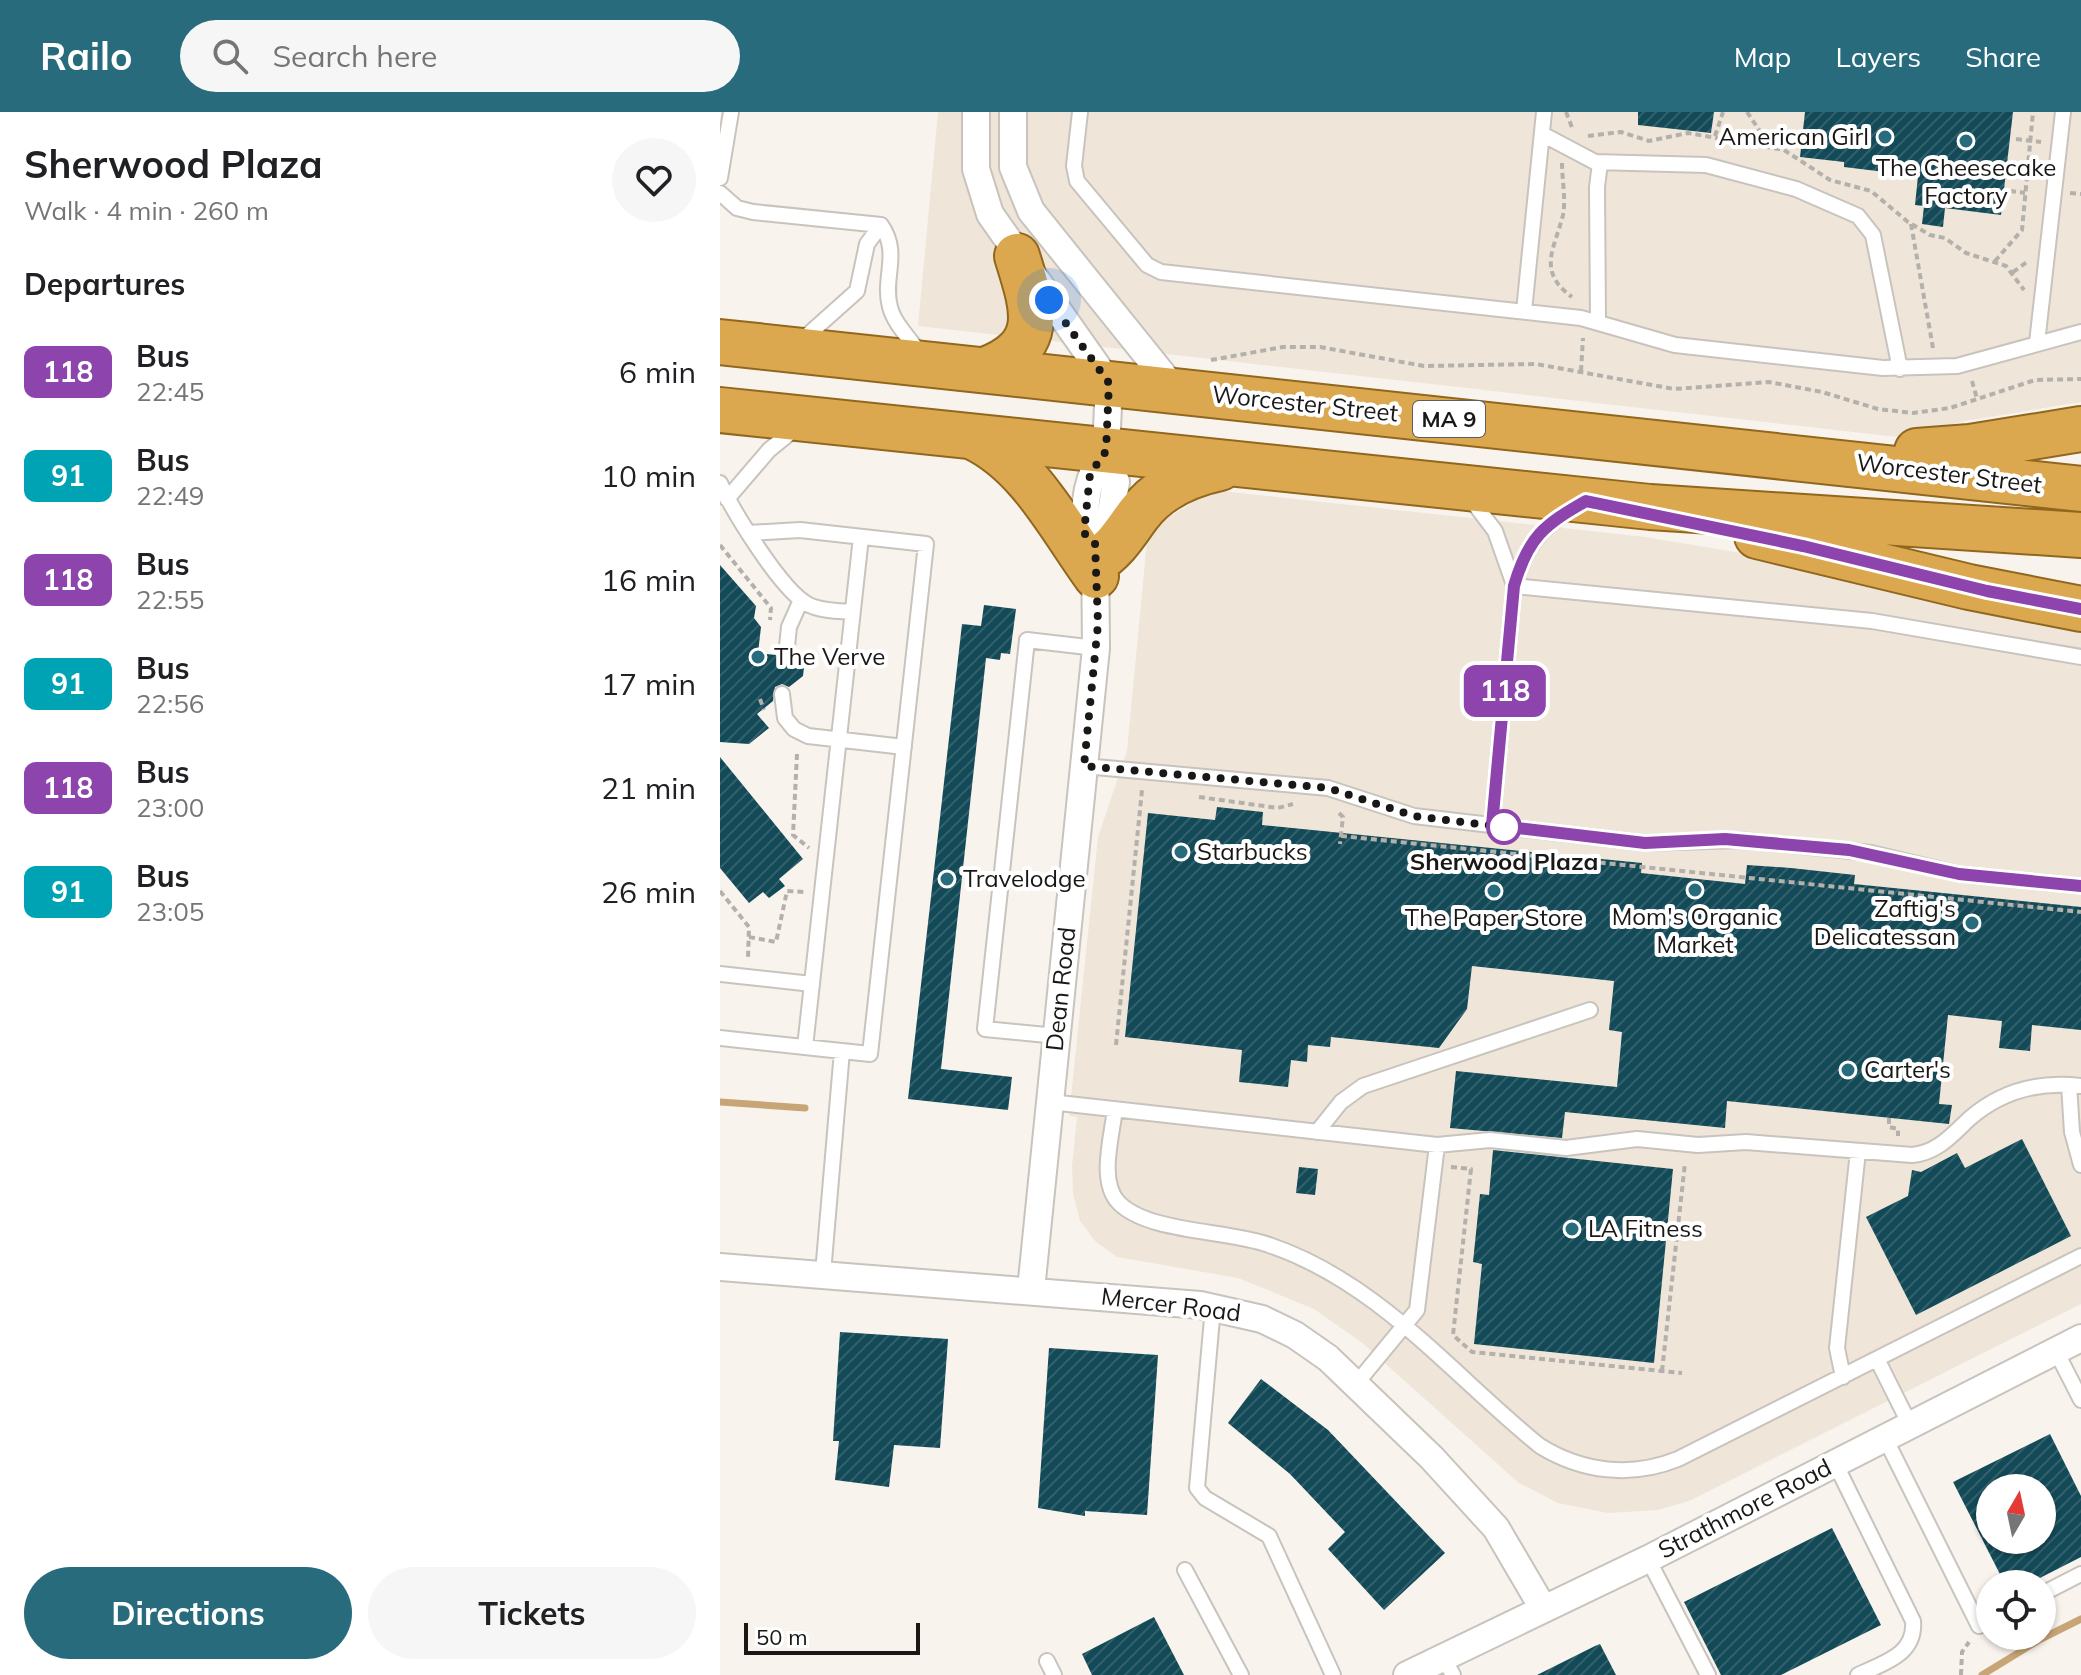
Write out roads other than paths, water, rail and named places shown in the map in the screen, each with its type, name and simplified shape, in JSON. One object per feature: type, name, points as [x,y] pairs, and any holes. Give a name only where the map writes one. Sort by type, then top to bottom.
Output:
[{"type":"highway","points":[[985,370],[1017,353],[1031,330],[1031,309],[1017,256]]},
{"type":"highway","name":"Worcester Street","points":[[720,342],[1109,383],[1187,377],[1724,448],[2081,489]]},
{"type":"highway","name":"Worcester Street","points":[[720,410],[1586,501],[2081,535]]},
{"type":"highway","points":[[1724,448],[1850,454],[1929,451],[2077,429]]},
{"type":"highway","points":[[971,436],[993,448],[1019,470],[1095,561],[1110,553],[1145,506],[1164,489],[1198,473],[1242,466]]},
{"type":"highway","points":[[1586,501],[2081,609]]},
{"type":"highway","points":[[1878,565],[2081,590]]},
{"type":"street","points":[[976,112],[976,169],[990,214],[1109,383]]},
{"type":"street","points":[[1013,112],[1013,167],[1031,211],[1187,377]]},
{"type":"street","name":"Dean Road","points":[[1031,1290],[1096,648],[1095,561],[1107,538],[1116,482],[1106,451],[1109,383]]},
{"type":"street","name":"Mercer Road","points":[[720,1267],[1213,1307],[1250,1315],[1285,1329],[1317,1349],[1356,1384],[1496,1528],[1543,1608]]},
{"type":"street","name":"Strathmore Road","points":[[1407,1675],[1448,1666],[1543,1608],[1648,1559],[2081,1338]]},
{"type":"lane","points":[[720,178],[731,112]]},
{"type":"lane","points":[[1080,112],[1074,166],[1077,181],[1135,251],[1156,271],[1524,311],[1598,321],[1675,345],[1900,369],[1957,366],[2081,332]]},
{"type":"lane","points":[[1524,311],[1544,112]]},
{"type":"lane","points":[[2037,343],[2063,112]]},
{"type":"lane","points":[[1542,134],[1600,163],[1692,163],[1713,166],[1811,194],[1858,216],[1873,235],[1900,369]]},
{"type":"lane","points":[[1598,321],[1597,187],[1600,163]]},
{"type":"lane","points":[[720,193],[745,210],[881,225]]},
{"type":"lane","points":[[791,349],[853,297],[860,285],[867,244],[881,225]]},
{"type":"lane","points":[[881,225],[890,239],[893,254],[890,309],[928,364]]},
{"type":"lane","points":[[724,498],[779,439],[812,419]]},
{"type":"lane","points":[[720,483],[724,498],[748,533],[801,600],[820,608],[852,612]]},
{"type":"lane","points":[[1459,489],[1488,518],[1514,586]]},
{"type":"lane","points":[[1492,825],[1514,586],[1521,563],[1535,537],[1548,524],[1586,501]]},
{"type":"lane","points":[[720,1038],[870,1054],[926,544],[786,529],[748,533]]},
{"type":"lane","points":[[805,1047],[861,537]]},
{"type":"lane","points":[[1514,586],[1872,621],[2081,657]]},
{"type":"lane","points":[[786,656],[789,627],[801,600]]},
{"type":"lane","points":[[1057,1036],[985,1029],[1027,640],[1096,648]]},
{"type":"lane","points":[[782,694],[783,714],[794,729],[808,736],[904,747]]},
{"type":"lane","points":[[1084,766],[1328,788],[1401,813],[1492,825],[1645,843],[1725,839],[1849,850],[1959,874],[2081,886]]},
{"type":"lane","points":[[720,974],[812,984]]},
{"type":"lane","points":[[1317,1132],[1341,1102],[1363,1086],[1590,1010]]},
{"type":"lane","points":[[823,1273],[842,1051]]},
{"type":"lane","points":[[1050,1102],[1437,1145],[1490,1140],[1566,1148],[1627,1139],[1924,1153],[2005,1096],[2038,1085],[2075,1086],[2072,1132],[2081,1165]]},
{"type":"lane","points":[[1115,1109],[1109,1184],[1114,1198],[1125,1209],[1149,1219],[1244,1237],[1296,1255],[1363,1292],[1540,1446],[1561,1459],[1600,1469],[1639,1470],[1665,1465],[2081,1256]]},
{"type":"lane","points":[[1356,1384],[1406,1327],[1419,1304],[1437,1145]]},
{"type":"lane","points":[[1843,1377],[1837,1348],[1858,1151]]},
{"type":"lane","points":[[1213,1307],[1197,1488],[1205,1498],[1269,1536],[1333,1675]]},
{"type":"lane","points":[[2056,1351],[2081,1400]]},
{"type":"lane","points":[[1877,1359],[1910,1425]]},
{"type":"lane","points":[[1885,1438],[1976,1608]]},
{"type":"lane","points":[[1835,1463],[1913,1621],[1913,1638],[1905,1651],[1858,1675]]},
{"type":"lane","points":[[1648,1559],[1708,1675]]},
{"type":"lane","points":[[1185,1570],[1241,1675]]},
{"type":"lane","points":[[2056,1587],[2081,1574]]},
{"type":"lane","points":[[1047,1661],[1054,1675]]},
{"type":"waterway","points":[[720,1102],[805,1108]]},
{"type":"waterway","points":[[1982,1675],[2081,1619]]},
{"type":"place","name":"American Girl","points":[[1885,137]]},
{"type":"place","name":"The Cheesecake Factory","points":[[1966,141]]},
{"type":"place","name":"The Verve","points":[[758,657]]},
{"type":"place","name":"Sherwood Plaza","points":[[1504,827]]},
{"type":"place","name":"Starbucks","points":[[1181,852]]},
{"type":"place","name":"Travelodge","points":[[947,879]]},
{"type":"place","name":"Mom's Organic Market","points":[[1695,890]]},
{"type":"place","name":"The Paper Store","points":[[1494,891]]},
{"type":"place","name":"Zaftig's Delicatessan","points":[[1972,923]]},
{"type":"place","name":"Carter's","points":[[1848,1070]]},
{"type":"place","name":"LA Fitness","points":[[1572,1229]]}]
